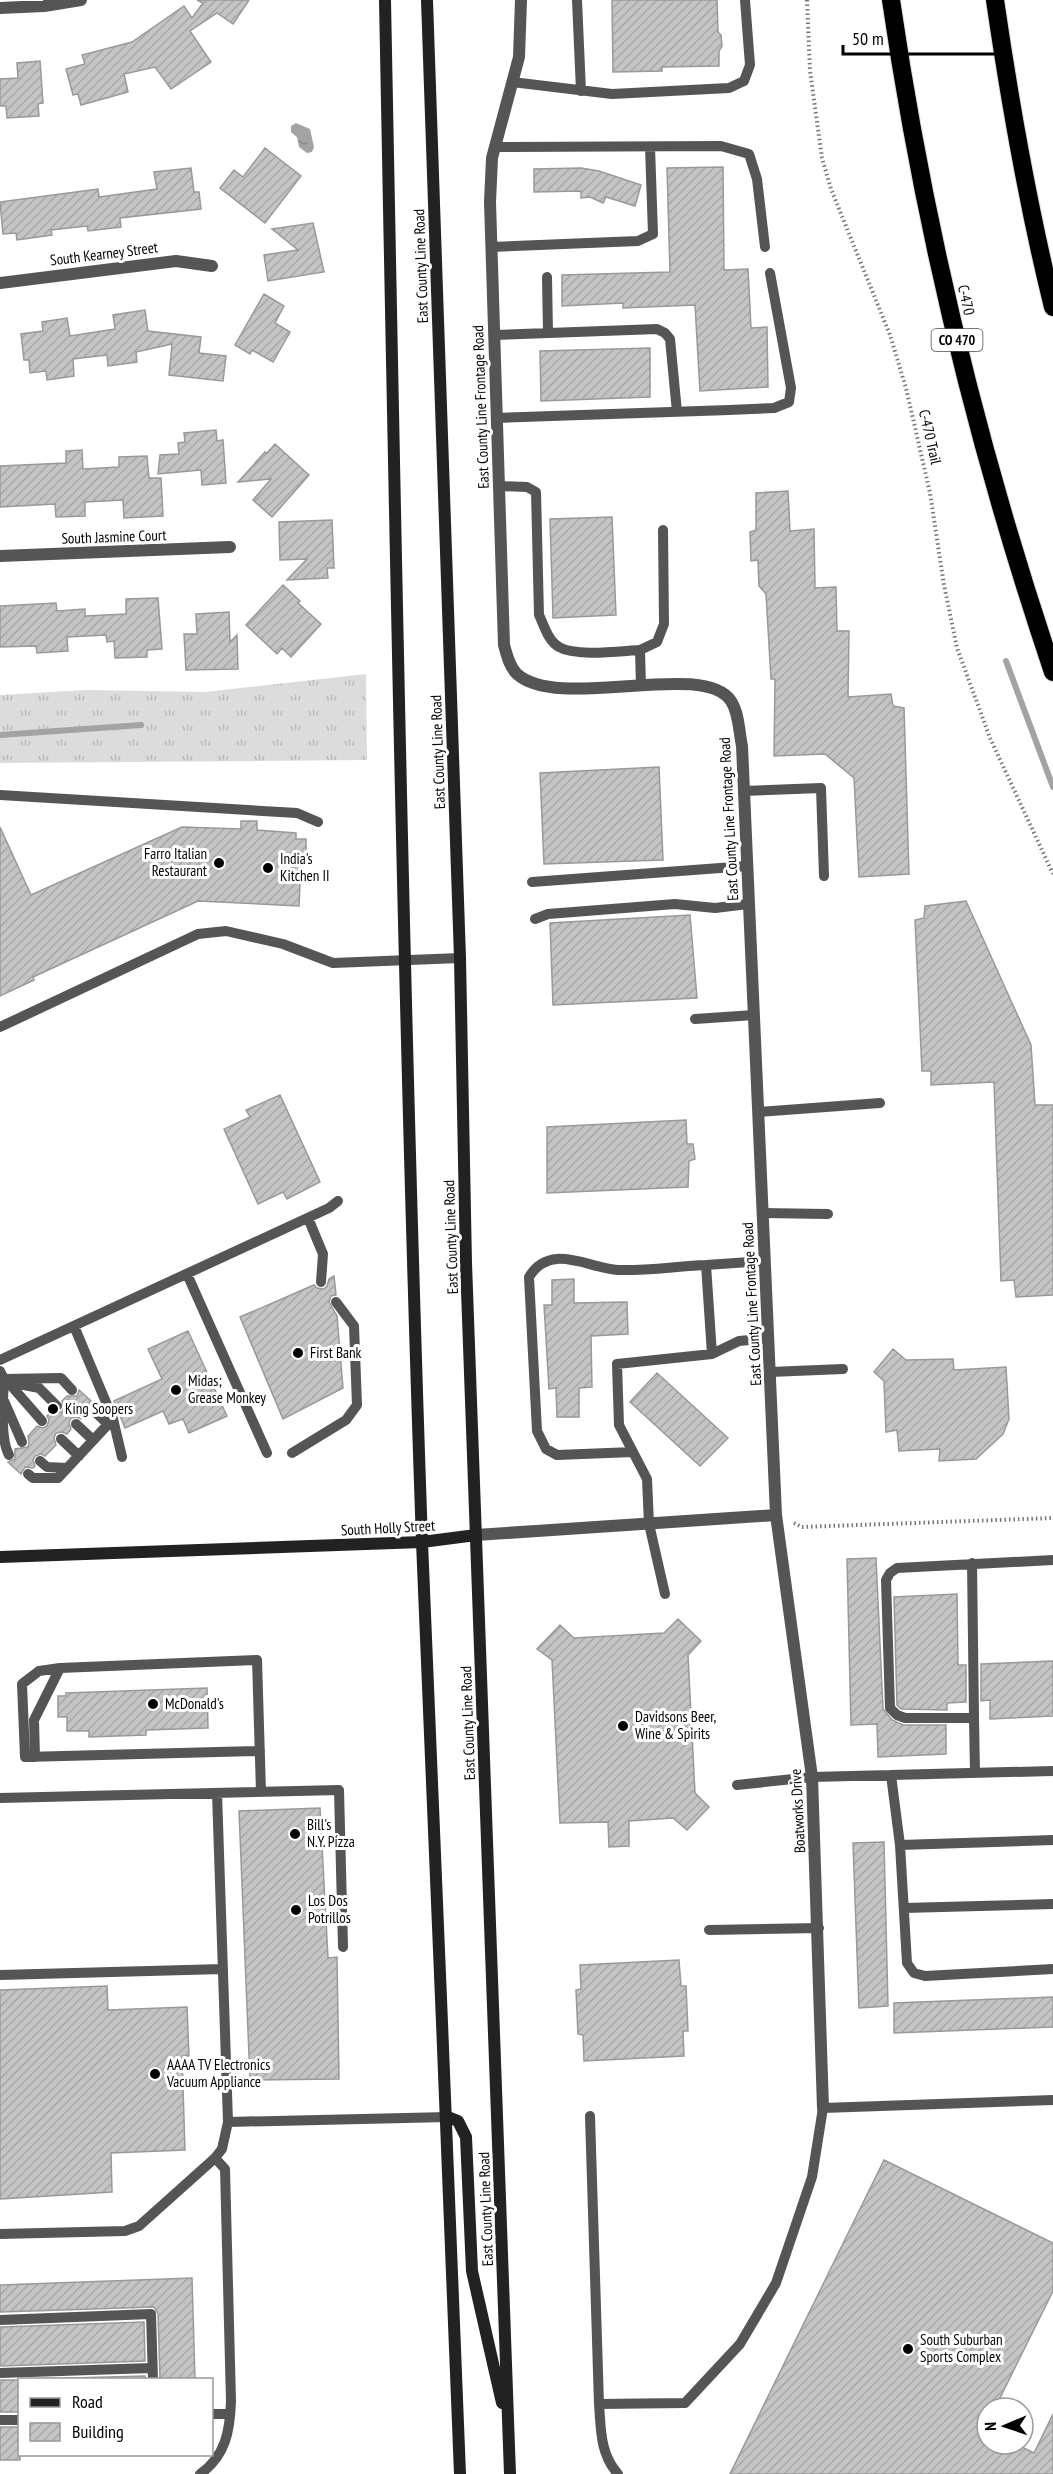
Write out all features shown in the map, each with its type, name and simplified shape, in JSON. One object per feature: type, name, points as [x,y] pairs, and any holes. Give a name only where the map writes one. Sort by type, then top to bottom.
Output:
[{"type":"highway","name":"C-470","points":[[891,0],[934,246],[986,455],[1018,566],[1053,672]]},
{"type":"highway","points":[[995,0],[1024,175],[1053,307]]},
{"type":"main road","name":"East County Line Road","points":[[385,0],[404,960],[422,1542],[448,2117],[460,2474]]},
{"type":"main road","name":"East County Line Road","points":[[427,0],[460,958],[466,1263],[510,2474]]},
{"type":"main road","name":"South Holly Street","points":[[0,1557],[422,1542],[476,1535]]},
{"type":"main road","points":[[448,2117],[458,2121],[466,2137],[472,2271],[508,2430]]},
{"type":"street","points":[[0,8],[44,6],[81,0]]},
{"type":"street","name":"East County Line Frontage Road","points":[[521,0],[519,57],[492,158],[490,202],[504,645],[508,662],[517,674],[527,680],[555,688],[681,684],[714,688],[731,701],[736,713],[741,746],[777,1515]]},
{"type":"street","name":"South Kearney Street","points":[[0,283],[176,261],[212,266]]},
{"type":"street","name":"South Jasmine Court","points":[[0,556],[230,548]]},
{"type":"street","name":"South Holly Street","points":[[476,1535],[777,1515]]},
{"type":"street","name":"Boatworks Drive","points":[[777,1515],[812,1777],[819,1928],[823,2108]]},
{"type":"lane","points":[[578,0],[581,91]]},
{"type":"lane","points":[[512,82],[612,94],[729,88],[744,81],[750,65],[745,0]]},
{"type":"lane","points":[[495,147],[721,146],[749,154],[757,179],[765,247]]},
{"type":"lane","points":[[491,247],[638,241],[653,234],[650,147]]},
{"type":"lane","points":[[497,418],[774,408],[789,402],[791,388],[770,273]]},
{"type":"lane","points":[[546,277],[548,333]]},
{"type":"lane","points":[[494,335],[657,329],[670,339],[677,412]]},
{"type":"lane","points":[[499,486],[527,487],[536,492],[539,615],[547,634],[558,647],[578,652],[640,650],[657,642],[664,624],[663,530]]},
{"type":"lane","points":[[640,650],[641,686]]},
{"type":"lane","points":[[743,791],[821,788],[824,876]]},
{"type":"lane","points":[[0,795],[297,813],[318,822]]},
{"type":"lane","points":[[532,882],[747,866]]},
{"type":"lane","points":[[536,919],[548,914],[675,904],[716,908],[748,904]]},
{"type":"lane","points":[[0,1027],[198,934],[226,931],[283,944],[333,963],[460,958]]},
{"type":"lane","points":[[695,1019],[754,1015]]},
{"type":"lane","points":[[758,1112],[880,1103]]},
{"type":"lane","points":[[0,1360],[308,1218],[338,1201]]},
{"type":"lane","points":[[762,1213],[828,1214]]},
{"type":"lane","points":[[308,1218],[323,1254],[321,1282]]},
{"type":"lane","points":[[633,1452],[557,1455],[546,1449],[537,1431],[529,1277],[535,1267],[547,1260],[569,1259],[617,1270],[765,1261]]},
{"type":"lane","points":[[706,1265],[712,1354]]},
{"type":"lane","points":[[187,1274],[267,1454]]},
{"type":"lane","points":[[292,1453],[346,1420],[357,1405],[354,1326],[336,1302]]},
{"type":"lane","points":[[74,1326],[122,1457]]},
{"type":"lane","points":[[665,1594],[649,1524],[647,1479],[619,1425],[616,1364],[712,1354],[739,1341],[768,1338]]},
{"type":"lane","points":[[770,1372],[843,1369]]},
{"type":"lane","points":[[4,1378],[61,1378],[72,1390]]},
{"type":"lane","points":[[4,1378],[1,1438],[9,1455]]},
{"type":"lane","points":[[4,1378],[39,1388],[57,1406]]},
{"type":"lane","points":[[4,1378],[42,1421]]},
{"type":"lane","points":[[3,1398],[22,1442]]},
{"type":"lane","points":[[91,1408],[110,1422]]},
{"type":"lane","points":[[28,1474],[33,1478],[58,1478],[110,1422]]},
{"type":"lane","points":[[76,1424],[93,1440]]},
{"type":"lane","points":[[61,1439],[79,1456]]},
{"type":"lane","points":[[40,1461],[47,1467],[67,1468]]},
{"type":"lane","points":[[974,1718],[905,1718],[897,1715],[890,1708],[886,1580],[897,1568],[1053,1560]]},
{"type":"lane","points":[[972,1563],[975,1773]]},
{"type":"lane","points":[[260,1751],[24,1757],[22,1684],[39,1671],[60,1668],[257,1660],[260,1751],[261,1792]]},
{"type":"lane","points":[[35,1757],[34,1720],[60,1668]]},
{"type":"lane","points":[[737,1785],[812,1777],[1053,1771]]},
{"type":"lane","points":[[891,1775],[900,1845],[907,1963],[914,1973],[925,1976],[1053,1969]]},
{"type":"lane","points":[[0,1798],[339,1790],[343,1947]]},
{"type":"lane","points":[[0,2234],[125,2231],[138,2226],[215,2158],[222,2149],[228,2122],[217,1793]]},
{"type":"lane","points":[[900,1845],[1053,1840]]},
{"type":"lane","points":[[904,1908],[1053,1904]]},
{"type":"lane","points":[[709,1930],[819,1928]]},
{"type":"lane","points":[[0,1975],[223,1969]]},
{"type":"lane","points":[[599,2404],[685,2403],[740,2344],[776,2283],[812,2176],[823,2108],[1053,2100]]},
{"type":"lane","points":[[590,2116],[599,2404],[603,2450],[609,2464],[618,2474]]},
{"type":"lane","points":[[228,2122],[448,2117]]},
{"type":"lane","points":[[200,2474],[217,2460],[225,2443],[230,2414],[225,2169],[215,2158]]},
{"type":"lane","points":[[0,2320],[151,2314],[152,2374],[0,2373]]},
{"type":"lane","points":[[213,2414],[230,2414]]},
{"type":"lane","points":[[0,2420],[18,2420]]},
{"type":"path","name":"C-470 Trail","points":[[807,0],[810,71],[822,158],[835,198],[890,335],[914,416],[957,648],[990,738],[1053,874]]},
{"type":"path","points":[[777,1515],[802,1527],[1053,1518]]},
{"type":"green space","points":[[366,674],[367,760],[0,763],[0,695],[86,690],[205,692]]},
{"type":"water","points":[[296,123],[310,129],[314,147],[312,152],[307,153],[299,147],[297,137],[291,132],[291,126]]},
{"type":"building","points":[[197,0],[249,0],[233,24],[217,13],[190,31],[211,62],[171,89],[155,67],[124,74],[128,92],[81,105],[78,94],[73,95],[66,69],[85,64],[82,55],[132,42],[184,6],[192,18],[203,3]]},
{"type":"building","points":[[612,0],[717,0],[718,32],[721,35],[722,46],[719,51],[719,66],[662,67],[662,71],[613,72]]},
{"type":"building","points":[[40,61],[43,103],[38,104],[39,116],[7,118],[6,106],[0,106],[0,79],[18,78],[17,63]]},
{"type":"building","points":[[265,148],[301,176],[265,223],[220,188],[234,170],[243,177]]},
{"type":"building","points":[[723,167],[724,270],[748,269],[751,328],[767,327],[768,387],[700,391],[695,305],[623,308],[623,303],[562,306],[562,275],[670,272],[667,168]]},
{"type":"building","points":[[191,168],[194,192],[199,192],[201,209],[120,218],[121,227],[88,231],[87,226],[51,230],[52,235],[17,240],[16,233],[3,234],[0,202],[98,189],[99,197],[157,189],[154,172]]},
{"type":"building","points":[[581,168],[599,171],[641,185],[635,206],[606,197],[603,203],[590,197],[581,198],[581,191],[534,192],[534,169]]},
{"type":"building","points":[[313,223],[324,272],[268,281],[264,255],[298,250],[272,229]]},
{"type":"building","points":[[264,294],[284,306],[275,323],[290,332],[273,362],[252,350],[250,354],[235,345]]},
{"type":"building","points":[[145,310],[148,331],[201,337],[199,353],[226,356],[223,381],[169,375],[172,344],[136,352],[137,362],[108,366],[107,355],[73,359],[74,376],[47,380],[46,371],[30,373],[29,360],[24,360],[21,334],[43,331],[42,322],[67,318],[70,336],[115,329],[113,315]]},
{"type":"building","points":[[650,348],[650,397],[541,401],[540,351]]},
{"type":"building","points":[[216,430],[217,441],[223,440],[226,483],[202,485],[201,470],[158,474],[160,455],[179,454],[178,443],[185,442],[184,433]]},
{"type":"building","points":[[275,444],[309,475],[272,517],[253,500],[271,479],[238,482]]},
{"type":"building","points":[[82,450],[83,469],[119,467],[119,457],[147,456],[149,478],[161,478],[163,516],[124,518],[123,500],[85,502],[85,516],[56,517],[55,504],[0,507],[0,466],[66,463],[66,451]]},
{"type":"building","points":[[788,491],[790,531],[814,529],[815,588],[836,587],[837,631],[849,631],[848,697],[891,694],[893,706],[904,708],[909,874],[859,877],[854,778],[825,754],[774,756],[775,679],[771,679],[766,594],[759,586],[758,560],[751,561],[750,532],[756,530],[756,493]]},
{"type":"building","points":[[612,517],[616,615],[553,618],[550,519]]},
{"type":"building","points":[[332,520],[334,568],[327,568],[328,578],[287,580],[307,559],[280,560],[279,522]]},
{"type":"building","points":[[283,585],[300,601],[298,603],[321,624],[291,657],[282,648],[277,654],[246,625]]},
{"type":"building","points":[[158,598],[162,649],[147,650],[147,657],[115,658],[114,641],[107,642],[106,635],[67,637],[68,651],[37,653],[36,646],[0,647],[0,606],[56,603],[57,611],[85,609],[85,616],[126,614],[126,599]]},
{"type":"building","points":[[229,612],[230,642],[237,635],[238,669],[186,670],[184,634],[197,634],[196,614]]},
{"type":"building","points":[[659,767],[663,860],[544,864],[540,773]]},
{"type":"building","points":[[241,821],[257,821],[257,830],[296,833],[296,839],[306,839],[306,858],[301,863],[299,906],[198,901],[33,977],[34,980],[0,996],[0,827],[31,895],[182,827],[241,829]]},
{"type":"building","points":[[966,901],[1031,1045],[1035,1105],[1053,1105],[1053,1295],[1016,1297],[1014,1280],[1001,1281],[994,1082],[931,1085],[931,1071],[922,1071],[915,920],[924,918],[925,906]]},
{"type":"building","points":[[690,915],[697,998],[553,1005],[550,923]]},
{"type":"building","points":[[280,1095],[320,1182],[287,1199],[283,1192],[258,1204],[224,1129],[250,1117],[246,1110]]},
{"type":"building","points":[[686,1120],[687,1144],[693,1144],[695,1159],[689,1161],[688,1187],[547,1193],[547,1127]]},
{"type":"building","name":"First Bank","points":[[334,1276],[336,1295],[331,1296],[329,1302],[337,1316],[343,1388],[283,1419],[240,1317],[314,1285],[324,1289],[329,1279]]},
{"type":"building","points":[[574,1279],[574,1303],[627,1302],[628,1334],[591,1336],[592,1387],[579,1388],[579,1417],[557,1417],[556,1388],[549,1389],[544,1305],[552,1305],[552,1280]]},
{"type":"building","name":"Midas; Grease Monkey","points":[[188,1331],[227,1416],[189,1433],[183,1419],[169,1424],[163,1411],[125,1428],[114,1401],[162,1379],[148,1349]]},
{"type":"building","points":[[893,1349],[906,1360],[953,1359],[954,1370],[1006,1367],[1009,1419],[1003,1434],[976,1459],[939,1461],[940,1449],[899,1451],[897,1430],[886,1432],[884,1381],[874,1372]]},
{"type":"building","points":[[657,1373],[728,1438],[700,1466],[630,1402]]},
{"type":"building","points":[[79,1390],[91,1401],[84,1406],[86,1414],[81,1419],[71,1418],[69,1423],[71,1429],[67,1434],[56,1433],[54,1438],[56,1445],[45,1456],[41,1454],[35,1456],[33,1460],[35,1466],[25,1467],[21,1474],[8,1462],[15,1459],[15,1449],[28,1447],[28,1436],[37,1426],[43,1428],[47,1426],[49,1420],[47,1416],[52,1411],[62,1412],[64,1407],[62,1401],[67,1396],[77,1396]]},
{"type":"building","points":[[876,1558],[883,1709],[892,1720],[903,1725],[946,1725],[946,1754],[878,1757],[877,1724],[851,1725],[847,1559]]},
{"type":"building","points":[[957,1594],[958,1665],[966,1665],[966,1702],[947,1703],[947,1710],[901,1709],[897,1705],[894,1597]]},
{"type":"building","name":"Davidsons Beer, Wine & Spirits","points":[[678,1619],[701,1641],[688,1655],[695,1793],[709,1807],[687,1830],[673,1818],[629,1821],[629,1846],[609,1847],[608,1822],[560,1823],[552,1660],[537,1649],[560,1625],[574,1638],[664,1633]]},
{"type":"building","points":[[1053,1661],[1053,1716],[990,1719],[990,1700],[981,1701],[981,1664]]},
{"type":"building","points":[[207,1688],[208,1728],[146,1730],[146,1735],[89,1737],[89,1731],[67,1731],[67,1717],[58,1717],[58,1696],[66,1696],[66,1693]]},
{"type":"building","points":[[320,1808],[328,1958],[337,1957],[339,2079],[250,2080],[239,1811]]},
{"type":"building","points":[[884,1842],[888,2006],[859,2008],[853,1843]]},
{"type":"building","points":[[679,1960],[681,1986],[686,1986],[688,2031],[683,2031],[684,2056],[584,2061],[583,2035],[578,2034],[576,1990],[581,1989],[580,1965]]},
{"type":"building","points":[[107,1986],[108,2010],[187,2007],[189,2056],[182,2056],[185,2150],[111,2153],[112,2192],[0,2199],[0,1990]]},
{"type":"building","points":[[1053,1997],[1053,2027],[894,2033],[894,2003]]},
{"type":"building","name":"South Suburban Sports Complex","points":[[884,2160],[1053,2243],[1053,2291],[1001,2396],[975,2396],[975,2456],[1035,2456],[1035,2451],[1053,2414],[1053,2474],[730,2474]]},
{"type":"building","points":[[192,2278],[195,2378],[160,2378],[158,2314],[154,2307],[0,2312],[0,2285]]},
{"type":"building","points":[[144,2322],[145,2361],[0,2366],[0,2327]]},
{"type":"building","points":[[145,2376],[145,2378],[69,2378]]},
{"type":"building","points":[[0,2380],[18,2380],[18,2412],[0,2412]]},
{"type":"building","points":[[0,2427],[18,2427],[20,2460],[0,2460]]},
{"type":"waterway","points":[[1006,661],[1053,787]]},
{"type":"waterway","points":[[0,735],[141,725]]},
{"type":"place","name":"Farro Italian Restaurant","points":[[219,863]]},
{"type":"place","name":"India's Kitchen II","points":[[268,868]]},
{"type":"place","name":"First Bank","points":[[298,1353]]},
{"type":"place","name":"Midas; Grease Monkey","points":[[176,1390]]},
{"type":"place","name":"King Soopers","points":[[53,1409]]},
{"type":"place","name":"McDonald's","points":[[153,1704]]},
{"type":"place","name":"Davidsons Beer, Wine & Spirits","points":[[623,1726]]},
{"type":"place","name":"Bill's N.Y. Pizza","points":[[295,1834]]},
{"type":"place","name":"Los Dos Potrillos","points":[[296,1910]]},
{"type":"place","name":"AAAA TV Electronics Vacuum Appliance","points":[[155,2074]]},
{"type":"place","name":"South Suburban Sports Complex","points":[[908,2349]]}]
